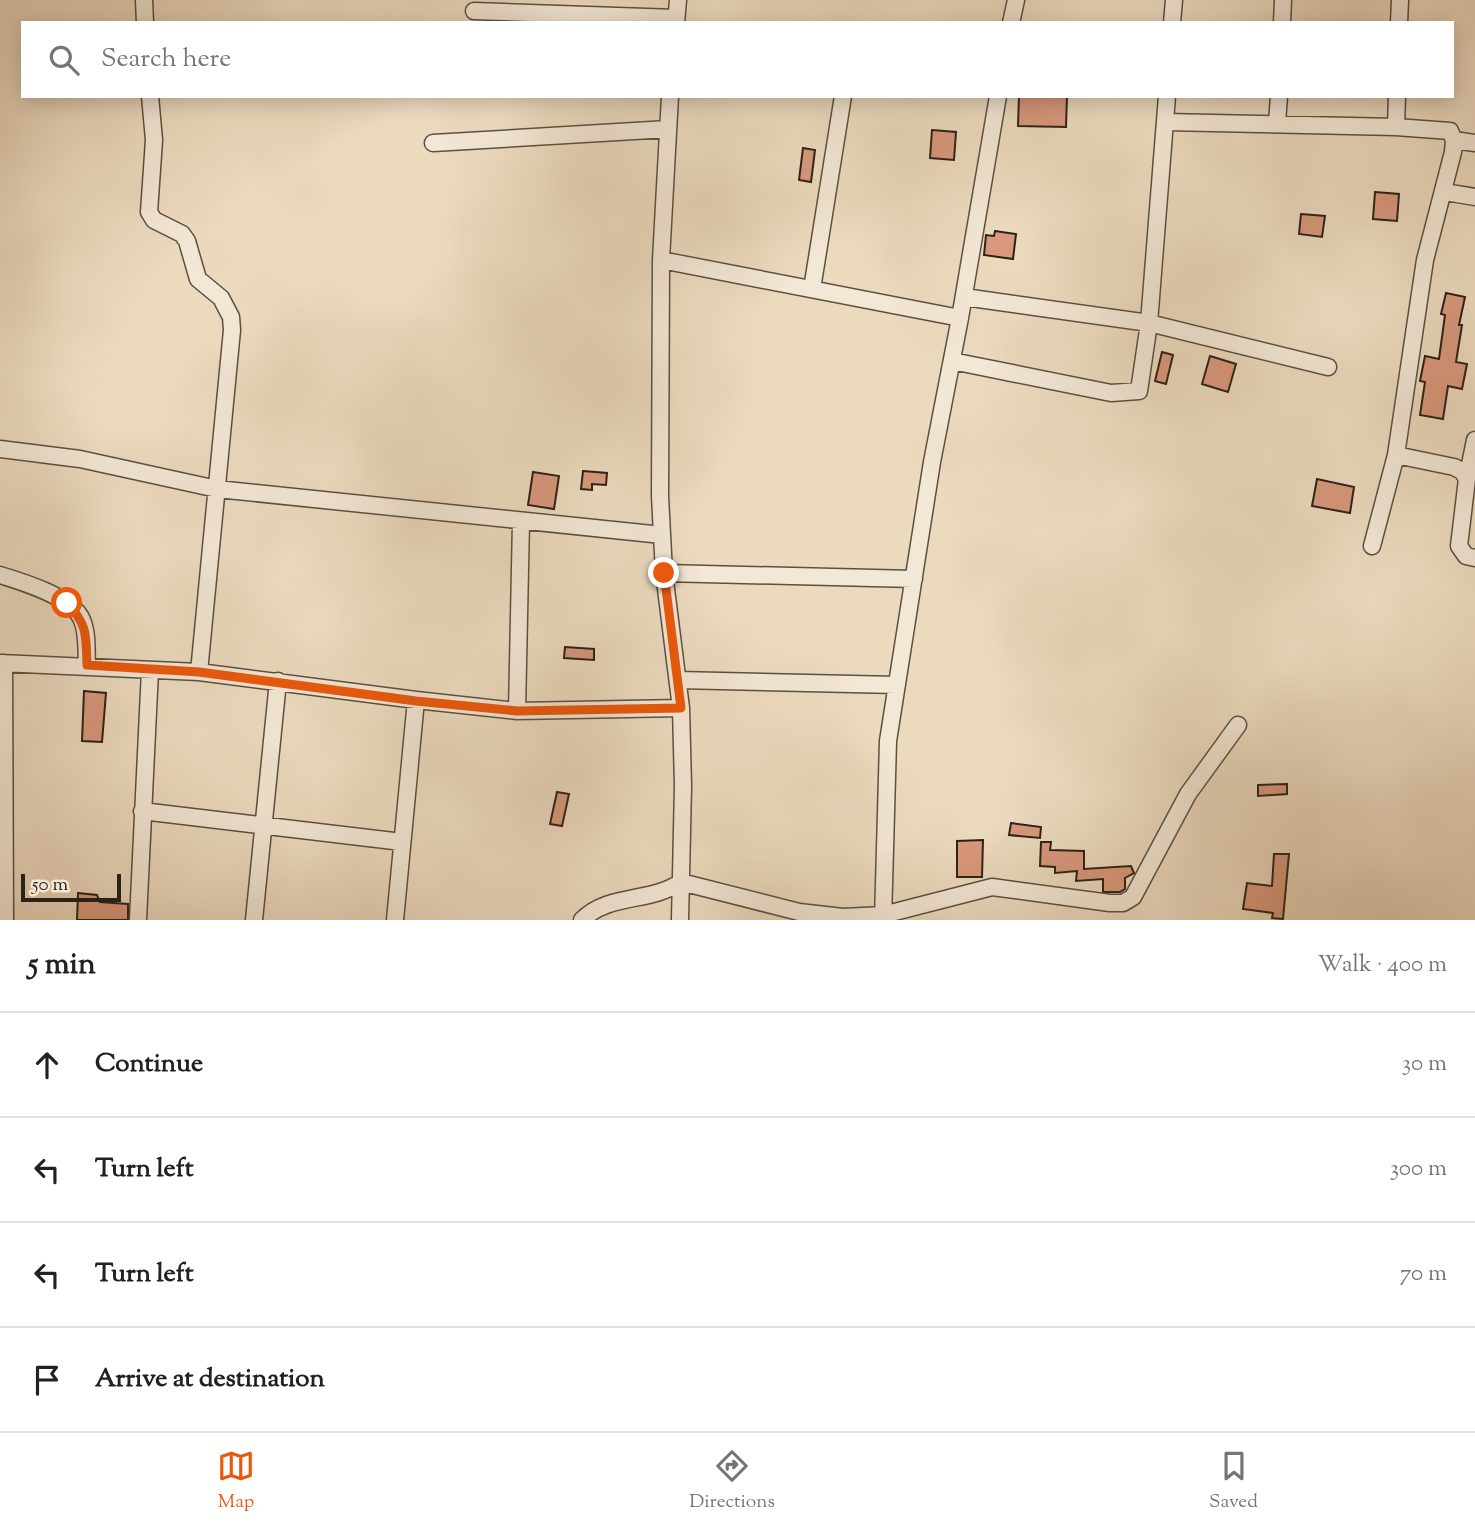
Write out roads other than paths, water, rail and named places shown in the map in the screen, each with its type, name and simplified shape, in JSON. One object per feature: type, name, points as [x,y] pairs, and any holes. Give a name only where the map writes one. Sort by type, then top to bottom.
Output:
[{"type":"street","points":[[144,0],[145,21]]},
{"type":"street","points":[[474,11],[676,20],[678,0]]},
{"type":"street","points":[[1011,21],[1016,0]]},
{"type":"street","points":[[1172,21],[1174,0]]},
{"type":"street","points":[[1282,21],[1283,0]]},
{"type":"street","points":[[1399,21],[1400,0]]},
{"type":"street","points":[[150,98],[154,139],[149,212],[154,220],[182,234],[198,279],[221,298],[231,317],[232,330],[199,672]]},
{"type":"street","points":[[670,98],[661,260],[662,535],[664,573],[681,708],[680,920]]},
{"type":"street","points":[[812,289],[843,98]]},
{"type":"street","points":[[883,917],[888,741],[932,462],[964,297],[998,98]]},
{"type":"street","points":[[952,361],[1111,393],[1139,391],[1149,323],[1167,98]]},
{"type":"street","points":[[1278,123],[1279,98]]},
{"type":"street","points":[[1396,127],[1397,98]]},
{"type":"street","points":[[1165,122],[1278,123],[1450,131],[1454,140],[1445,191],[1425,260],[1396,455],[1372,546]]},
{"type":"street","points":[[433,143],[668,129]]},
{"type":"street","points":[[1454,140],[1475,143]]},
{"type":"street","points":[[1445,191],[1475,197]]},
{"type":"street","points":[[661,260],[960,318]]},
{"type":"street","points":[[964,297],[1149,323],[1328,367]]},
{"type":"street","points":[[1475,440],[1459,546],[1466,556],[1475,558]]},
{"type":"street","points":[[0,449],[79,459],[217,489],[662,535]]},
{"type":"street","points":[[1396,455],[1454,467],[1462,471],[1467,479]]},
{"type":"street","points":[[517,711],[521,521]]},
{"type":"street","points":[[664,573],[914,579]]},
{"type":"street","points":[[0,575],[24,582],[67,603],[82,618],[87,665]]},
{"type":"street","points":[[5,920],[2,663],[199,672],[416,701],[517,711],[681,708]]},
{"type":"street","points":[[138,920],[150,670]]},
{"type":"street","points":[[678,680],[897,685]]},
{"type":"street","points":[[254,920],[278,681]]},
{"type":"street","points":[[395,920],[416,701]]},
{"type":"street","points":[[582,920],[604,904],[672,888],[681,882],[820,916],[883,917],[992,887],[1123,903],[1133,897],[1188,794],[1238,725]]},
{"type":"street","points":[[142,811],[402,842]]}]
